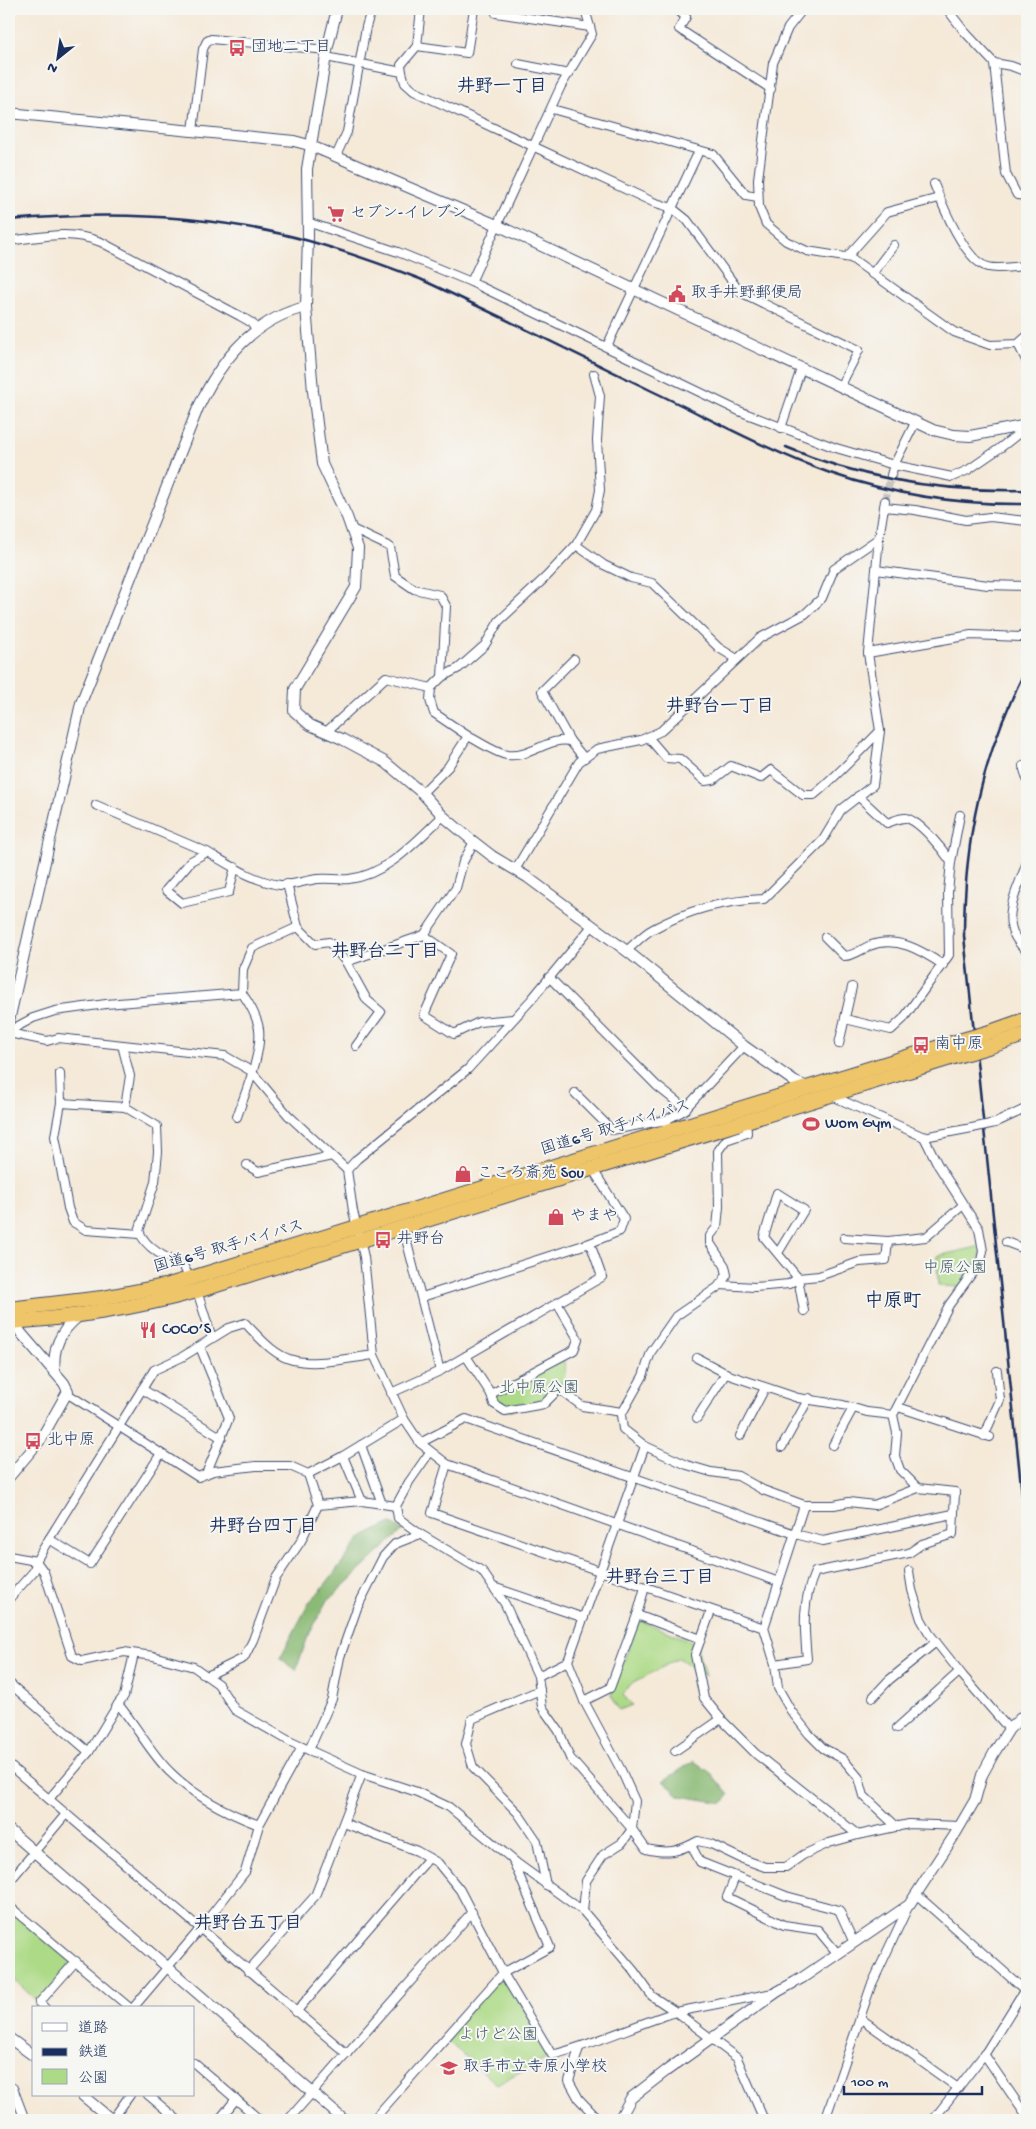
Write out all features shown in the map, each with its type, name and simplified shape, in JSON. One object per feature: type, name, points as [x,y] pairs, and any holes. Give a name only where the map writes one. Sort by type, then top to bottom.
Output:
[{"type":"highway","name":"国道6号 取手バイパス","points":[[359,1234],[402,1227],[828,1095],[960,1048],[990,1032],[1027,1020]]},
{"type":"highway","name":"国道6号 取手バイパス","points":[[10,1319],[79,1316],[158,1302],[194,1285],[359,1234],[668,1125],[960,1048],[991,1046],[1027,1034]]},
{"type":"highway","name":"国道6号 取手バイパス","points":[[9,1308],[102,1298],[169,1285],[194,1285]]},
{"type":"street","points":[[338,9],[327,53],[309,145],[306,194],[306,307],[322,464],[352,529],[358,548],[356,587],[295,689],[294,711],[310,725],[385,762],[422,793],[443,816],[474,842],[626,951],[744,1046],[795,1082],[924,1137],[995,1123],[1027,1108]]},
{"type":"street","points":[[336,156],[347,132],[366,27],[369,17],[375,9]]},
{"type":"street","points":[[421,9],[417,46],[401,65],[405,83],[414,91],[653,202],[672,208],[687,220],[740,292],[859,350],[840,387]]},
{"type":"street","points":[[417,46],[467,53],[474,9]]},
{"type":"street","points":[[471,282],[569,74],[592,34],[585,9]]},
{"type":"street","points":[[676,9],[686,17],[679,29],[770,89]]},
{"type":"street","points":[[803,9],[788,28],[774,63],[758,179],[758,207],[766,224],[786,241],[807,251],[851,258],[954,332],[990,345],[1018,344],[1027,336]]},
{"type":"street","points":[[947,9],[964,31],[994,63],[1011,66],[1027,72]]},
{"type":"street","points":[[496,13],[590,27]]},
{"type":"street","points":[[193,131],[203,49],[207,41],[211,39],[327,53],[358,64],[402,72]]},
{"type":"street","points":[[994,63],[1006,174],[1017,195],[1027,196]]},
{"type":"street","points":[[518,64],[569,74]]},
{"type":"street","points":[[552,109],[713,154],[746,195],[758,197]]},
{"type":"street","points":[[9,113],[294,141],[309,145],[497,225],[915,423],[947,433],[970,436],[1027,426]]},
{"type":"street","points":[[607,346],[699,151]]},
{"type":"street","points":[[934,184],[957,237],[980,263],[988,268],[1027,266]]},
{"type":"street","points":[[847,258],[888,212],[940,198]]},
{"type":"street","points":[[307,222],[398,252],[471,282],[739,410],[781,428],[836,448],[894,465],[952,477],[968,470],[1027,426]]},
{"type":"street","points":[[9,241],[63,234],[84,235],[101,242],[240,316],[252,323],[256,330]]},
{"type":"street","points":[[872,274],[894,245]]},
{"type":"street","points":[[9,1021],[80,703],[210,383],[225,361],[256,330],[276,317],[306,307]]},
{"type":"street","points":[[1018,344],[1027,362]]},
{"type":"street","points":[[781,428],[801,369]]},
{"type":"street","points":[[570,741],[560,739],[524,755],[506,755],[468,736],[434,713],[430,700],[431,688],[442,677],[459,668],[485,645],[499,621],[576,546],[596,510],[600,490],[597,440],[600,396],[594,374]]},
{"type":"street","points":[[891,475],[915,423]]},
{"type":"street","points":[[626,951],[652,930],[703,907],[736,900],[764,899],[822,840],[841,810],[873,785],[880,731],[868,653],[885,504],[966,520],[990,517],[1027,521]]},
{"type":"street","points":[[352,529],[390,547],[395,576],[414,589],[440,595],[446,606],[442,677]]},
{"type":"street","points":[[515,870],[579,762],[597,749],[641,740],[661,731],[760,638],[806,614],[822,598],[834,569],[880,538]]},
{"type":"street","points":[[576,546],[613,570],[631,578],[652,583],[720,648],[737,659]]},
{"type":"street","points":[[876,570],[988,585],[1027,586]]},
{"type":"street","points":[[868,653],[971,635],[1021,637],[1027,629]]},
{"type":"street","points":[[574,659],[542,691],[570,741],[584,758]]},
{"type":"street","points":[[326,732],[386,677],[431,688]]},
{"type":"street","points":[[648,737],[666,758],[680,759],[705,781],[714,780],[731,766],[761,778],[771,770],[802,795],[814,795],[844,768],[880,731]]},
{"type":"street","points":[[422,793],[448,767],[468,736]]},
{"type":"street","points":[[1027,764],[1023,766],[1027,779]]},
{"type":"street","points":[[858,796],[886,824],[902,818],[918,826],[939,846],[951,862]]},
{"type":"street","points":[[96,805],[207,852],[252,878],[281,885],[319,879],[350,879],[376,871],[397,858],[443,816]]},
{"type":"street","points":[[845,1020],[891,1030],[903,1019],[943,965],[948,955],[948,892],[951,862],[960,815]]},
{"type":"street","points":[[346,962],[424,935],[456,888],[463,862],[474,842]]},
{"type":"street","points":[[207,852],[191,861],[166,890],[182,903],[229,892],[235,867]]},
{"type":"street","points":[[1027,862],[1010,908],[1009,921],[1014,934],[1027,951]]},
{"type":"street","points":[[287,884],[298,927],[315,944],[328,942],[346,962],[367,1000],[381,1012],[356,1046]]},
{"type":"street","points":[[347,1170],[356,1159],[460,1076],[550,977],[592,926]]},
{"type":"street","points":[[237,1117],[253,1073],[259,1029],[250,1005],[242,993],[243,969],[252,948],[298,927]]},
{"type":"street","points":[[424,935],[451,954],[424,1015],[454,1034],[479,1022],[513,1019]]},
{"type":"street","points":[[825,937],[844,956],[851,956],[877,943],[889,942],[904,944],[925,952],[943,965]]},
{"type":"street","points":[[550,977],[658,1086],[686,1109]]},
{"type":"street","points":[[839,1044],[852,987]]},
{"type":"street","points":[[9,1032],[33,1018],[55,1010],[242,993]]},
{"type":"street","points":[[9,1032],[47,1040],[58,1038],[225,1056],[253,1073],[288,1115],[347,1170],[364,1257],[374,1355],[390,1393],[420,1443],[447,1464],[779,1582]]},
{"type":"street","points":[[122,1045],[130,1076],[125,1107]]},
{"type":"street","points":[[575,1092],[612,1130],[668,1125],[686,1109],[744,1046]]},
{"type":"street","points":[[60,1073],[61,1102],[55,1136],[68,1208],[74,1222],[86,1230],[140,1234]]},
{"type":"street","points":[[61,1102],[125,1107],[157,1126],[158,1152],[155,1182],[139,1231],[142,1238],[162,1256],[183,1264],[194,1285],[212,1338]]},
{"type":"street","points":[[746,1120],[747,1133],[726,1140],[718,1151],[719,1207],[717,1227],[710,1236],[710,1243],[725,1266],[726,1275],[720,1285],[676,1316],[651,1352],[643,1376],[622,1412],[623,1429],[644,1446],[687,1465],[711,1472],[738,1476],[763,1490],[804,1505],[834,1505],[849,1502],[874,1505],[918,1488],[955,1492],[953,1534],[922,1544],[908,1553],[815,1572],[808,1587],[803,1622],[807,1659],[775,1664]]},
{"type":"street","points":[[918,1488],[900,1470],[895,1456],[896,1433],[894,1416],[949,1305],[981,1260],[982,1251],[979,1229],[938,1165],[924,1137]]},
{"type":"street","points":[[247,1165],[258,1172],[332,1156]]},
{"type":"street","points":[[422,1297],[590,1243],[620,1231],[624,1220],[592,1168]]},
{"type":"street","points":[[778,1253],[804,1210],[777,1193],[764,1237],[798,1278],[804,1311]]},
{"type":"street","points":[[844,1238],[888,1241],[926,1237],[963,1205]]},
{"type":"street","points":[[402,1227],[440,1370]]},
{"type":"street","points":[[720,1285],[756,1287],[789,1284],[798,1278],[819,1276],[859,1262],[886,1260],[888,1241]]},
{"type":"street","points":[[1006,1242],[1026,1249]]},
{"type":"street","points":[[390,1393],[466,1356],[602,1277],[590,1243]]},
{"type":"street","points":[[491,1394],[574,1350],[578,1339],[557,1303]]},
{"type":"street","points":[[55,1372],[54,1360],[58,1340],[66,1327],[79,1316]]},
{"type":"street","points":[[9,1477],[33,1452],[68,1394],[67,1387],[10,1319]]},
{"type":"street","points":[[9,1599],[34,1571],[36,1562],[49,1539],[154,1370],[200,1347],[230,1328],[245,1323],[270,1347],[293,1360],[320,1361],[374,1355]]},
{"type":"street","points":[[200,1347],[229,1418],[206,1474]]},
{"type":"street","points":[[466,1356],[491,1394],[494,1404],[505,1411],[544,1404],[559,1389],[582,1406],[622,1412]]},
{"type":"street","points":[[697,1358],[726,1373],[798,1398],[809,1398],[867,1412],[894,1416]]},
{"type":"street","points":[[898,1407],[987,1436],[1000,1400],[997,1370]]},
{"type":"street","points":[[697,1418],[726,1373]]},
{"type":"street","points":[[740,1436],[765,1388]]},
{"type":"street","points":[[142,1389],[222,1438]]},
{"type":"street","points":[[68,1394],[198,1478],[213,1471],[256,1466],[290,1466],[308,1474],[318,1505],[301,1541],[276,1578],[253,1640],[244,1658],[206,1676]]},
{"type":"street","points":[[782,1447],[809,1398]]},
{"type":"street","points":[[833,1445],[853,1408]]},
{"type":"street","points":[[308,1474],[404,1419]]},
{"type":"street","points":[[420,1443],[466,1419],[795,1534],[823,1541],[953,1514]]},
{"type":"street","points":[[361,1445],[382,1504]]},
{"type":"street","points":[[583,1911],[586,1881],[603,1855],[622,1843],[632,1829],[635,1802],[621,1770],[584,1701],[568,1661],[644,1446]]},
{"type":"street","points":[[430,1452],[409,1482],[396,1506],[398,1518],[420,1534],[482,1571],[505,1604],[538,1676],[542,1706],[559,1731],[570,1758],[632,1829],[646,1849],[662,1853],[681,1851],[698,1841],[711,1844],[740,1858],[765,1867],[786,1867],[803,1855],[829,1843],[858,1835],[909,1824],[960,1826]]},
{"type":"street","points":[[49,1539],[90,1564],[160,1455]]},
{"type":"street","points":[[342,1456],[362,1501]]},
{"type":"street","points":[[447,1464],[432,1513],[764,1628]]},
{"type":"street","points":[[318,1505],[362,1501],[396,1506]]},
{"type":"street","points":[[804,1505],[764,1628],[775,1664],[778,1688],[791,1711],[823,1748],[843,1759],[859,1778],[864,1796],[896,1827]]},
{"type":"street","points":[[134,2006],[200,1929],[245,1872],[259,1825],[332,1699],[340,1657],[357,1608],[383,1558],[395,1544],[420,1534]]},
{"type":"street","points":[[9,1556],[36,1562],[44,1572],[72,1656],[82,1662],[124,1652],[153,1656],[194,1667],[218,1684],[235,1710],[305,1748],[362,1774],[417,1792],[449,1807],[512,1859],[583,1911],[634,1971],[652,1996],[713,2038],[737,2058],[764,2120]]},
{"type":"street","points":[[909,1571],[912,1590],[921,1619],[959,1672],[1009,1729]]},
{"type":"street","points":[[584,1701],[610,1688],[637,1615],[645,1587]]},
{"type":"street","points":[[493,1588],[584,1618]]},
{"type":"street","points":[[711,1611],[695,1655],[704,1698],[721,1719],[756,1754],[858,1835]]},
{"type":"street","points":[[637,1615],[701,1639]]},
{"type":"street","points":[[873,1698],[889,1680],[936,1642]]},
{"type":"street","points":[[49,1799],[89,1752],[124,1696],[134,1654]]},
{"type":"street","points":[[538,1676],[568,1661]]},
{"type":"street","points":[[897,1728],[959,1672]]},
{"type":"street","points":[[9,1683],[89,1752]]},
{"type":"street","points":[[540,1690],[472,1719],[466,1744],[474,1767],[518,1813],[537,1842],[546,1885]]},
{"type":"street","points":[[118,1704],[132,1720],[168,1771],[186,1786],[232,1815],[259,1825]]},
{"type":"street","points":[[619,2120],[631,2098],[777,1992],[838,1954],[908,1905],[917,1895],[975,1800],[982,1775],[1009,1729],[1027,1712]]},
{"type":"street","points":[[675,1751],[721,1719]]},
{"type":"street","points":[[9,1765],[347,2054]]},
{"type":"street","points":[[248,1971],[315,1896],[362,1774]]},
{"type":"street","points":[[9,1882],[66,1814]]},
{"type":"street","points":[[344,1823],[417,1851],[438,1863],[472,1912],[503,1973],[552,2055],[579,2048],[640,2023],[676,2012],[777,1992]]},
{"type":"street","points":[[9,1830],[344,2120]]},
{"type":"street","points":[[691,1845],[700,1862],[786,1896],[839,1910],[854,1943]]},
{"type":"street","points":[[296,2012],[429,1858]]},
{"type":"street","points":[[374,2120],[503,1973],[550,1947],[512,1859]]},
{"type":"street","points":[[735,1877],[726,1897],[784,1925],[818,1930],[838,1954]]},
{"type":"street","points":[[917,1895],[1026,1990],[984,2054],[934,2120]]},
{"type":"street","points":[[825,2120],[871,1986],[908,1905]]},
{"type":"street","points":[[9,1906],[130,2006]]},
{"type":"street","points":[[288,2120],[472,1912]]},
{"type":"street","points":[[43,2006],[39,2003],[76,1961]]},
{"type":"street","points":[[860,2018],[958,2088]]},
{"type":"street","points":[[9,2038],[32,2055]]},
{"type":"street","points":[[579,2048],[569,2081],[579,2099],[599,2120]]},
{"type":"street","points":[[984,2054],[1027,2117]]},
{"type":"street","points":[[195,2064],[260,2120]]},
{"type":"street","points":[[13,2088],[25,2120]]},
{"type":"street","points":[[83,2096],[112,2120],[129,2096]]},
{"type":"street","points":[[149,2096],[178,2120]]},
{"type":"street","points":[[219,2120],[236,2099]]},
{"type":"green space","name":"中原公園","points":[[982,1246],[983,1251],[962,1287],[938,1286],[937,1256]]},
{"type":"green space","name":"北中原公園","points":[[563,1358],[565,1366],[564,1378],[556,1393],[547,1404],[505,1411],[491,1394]]},
{"type":"green space","points":[[390,1523],[403,1530],[326,1602],[307,1639],[296,1670],[280,1658],[310,1601],[321,1590],[360,1539]]},
{"type":"green space","points":[[639,1620],[696,1643],[705,1676],[679,1658],[628,1686],[623,1695],[632,1705],[619,1710],[611,1695]]},
{"type":"green space","points":[[694,1761],[711,1773],[729,1795],[723,1803],[680,1796],[663,1781]]},
{"type":"green space","points":[[9,1906],[76,1961],[39,2003],[9,1975]]},
{"type":"green space","name":"よけど公園","points":[[503,1973],[552,2055],[497,2084],[445,2039]]},
{"type":"tunnel","points":[[885,501],[891,475]]},
{"type":"railway","points":[[9,220],[84,216],[160,217],[236,225],[309,241],[420,279],[762,445],[830,473],[878,487],[927,497],[977,503],[1027,504]]},
{"type":"railway","points":[[786,447],[844,468],[904,482],[965,489],[1027,490]]},
{"type":"railway","points":[[1027,667],[998,733],[987,765],[979,798],[972,831],[968,865],[964,936],[1027,1543]]},
{"type":"place","name":"団地二丁目","points":[[237,48]]},
{"type":"place","name":"セブン-イレブン","points":[[336,214]]},
{"type":"place","name":"取手井野郵便局","points":[[677,294]]},
{"type":"place","name":"南中原","points":[[921,1045]]},
{"type":"place","name":"Wom Gym","points":[[811,1124]]},
{"type":"place","name":"こころ斎苑 Sou","points":[[463,1174]]},
{"type":"place","name":"やまや","points":[[556,1217]]},
{"type":"place","name":"井野台","points":[[383,1240]]},
{"type":"place","name":"COCO’S","points":[[148,1330]]},
{"type":"place","name":"北中原","points":[[33,1441]]},
{"type":"place","name":"取手市立寺原小学校","points":[[449,2068]]},
{"type":"district","name":"井野一丁目","points":[[502,87]]},
{"type":"district","name":"井野台一丁目","points":[[720,707]]},
{"type":"district","name":"井野台二丁目","points":[[385,952]]},
{"type":"district","name":"中原町","points":[[893,1302]]},
{"type":"district","name":"井野台四丁目","points":[[263,1527]]},
{"type":"district","name":"井野台三丁目","points":[[660,1578]]},
{"type":"district","name":"井野台五丁目","points":[[248,1924]]}]
